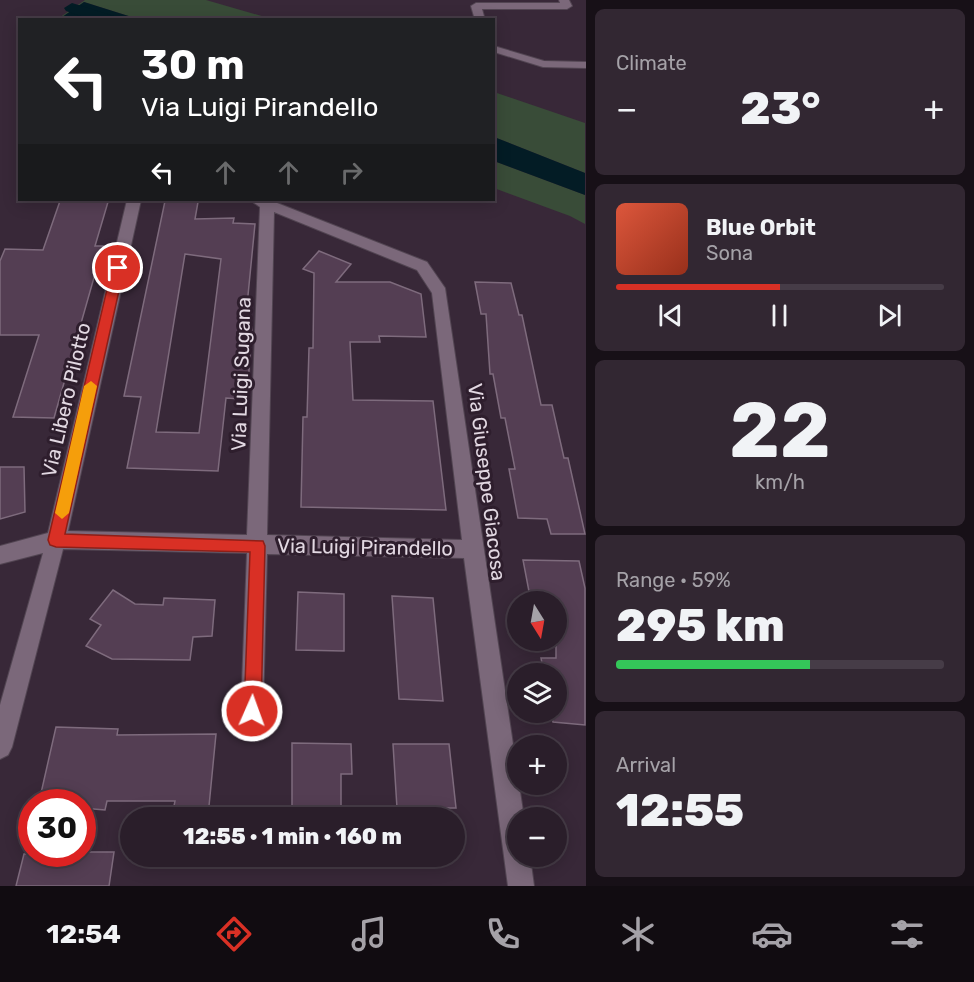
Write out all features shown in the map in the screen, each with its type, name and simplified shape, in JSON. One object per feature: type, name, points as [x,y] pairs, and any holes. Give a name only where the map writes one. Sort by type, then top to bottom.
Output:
[{"type":"street","points":[[479,18],[476,6],[567,6],[564,0]]},
{"type":"street","points":[[495,49],[543,64],[585,65]]},
{"type":"street","name":"Via Libero Pilotto","points":[[56,540],[134,201]]},
{"type":"street","name":"Via Luigi Sugana","points":[[257,546],[261,202]]},
{"type":"street","name":"Via Giuseppe Giacosa","points":[[261,202],[422,266],[440,292],[473,549],[521,886]]},
{"type":"street","points":[[0,747],[56,540]]},
{"type":"street","name":"Via Luigi Pirandello","points":[[0,555],[56,540],[473,549]]},
{"type":"street","name":"Via Luigi Pirandello","points":[[252,711],[257,546]]},
{"type":"green space","points":[[85,0],[206,0],[269,18],[135,18],[84,2],[63,18],[59,18]]},
{"type":"green space","points":[[495,92],[585,123],[585,173],[495,137]]},
{"type":"green space","points":[[495,161],[585,195],[585,224],[570,216],[495,188]]},
{"type":"water","points":[[84,2],[135,18],[100,18],[62,17]]},
{"type":"water","points":[[495,137],[585,173],[585,195],[495,161]]},
{"type":"building","points":[[60,201],[108,202],[95,246],[103,246],[54,418],[13,417],[39,335],[0,335],[0,261],[5,249],[43,250]]},
{"type":"building","points":[[165,201],[198,202],[195,219],[234,218],[233,223],[255,224],[244,336],[252,328],[248,384],[243,384],[241,399],[226,398],[218,471],[127,468],[141,397],[124,396]],"holes":[[[185,254],[221,259],[199,433],[156,432]]]},
{"type":"building","points":[[319,251],[351,264],[336,282],[390,282],[421,294],[426,337],[379,336],[380,342],[350,342],[353,400],[433,401],[446,510],[301,507],[303,417],[307,417],[309,348],[313,348],[314,273],[303,269]]},
{"type":"building","points":[[475,282],[511,283],[519,315],[522,315],[541,405],[552,405],[564,458],[568,458],[585,534],[551,534],[547,519],[518,518],[509,469],[515,469],[505,418],[501,418],[493,374],[490,374],[486,314],[481,314]]},
{"type":"building","points":[[0,467],[24,467],[25,512],[0,519]]},
{"type":"building","points":[[523,560],[579,561],[585,588],[585,725],[564,723],[567,723],[567,663],[542,663],[541,658],[556,658],[556,651],[567,651],[567,591],[529,591]]},
{"type":"building","points":[[113,590],[135,604],[163,605],[164,598],[215,600],[212,636],[193,637],[190,660],[112,659],[86,646],[101,625],[90,619]]},
{"type":"building","points":[[298,592],[344,594],[344,651],[296,650]]},
{"type":"building","points":[[392,596],[433,598],[443,701],[399,699]]},
{"type":"building","points":[[56,727],[118,729],[117,735],[216,734],[209,806],[174,806],[175,801],[107,801],[105,810],[96,809],[96,789],[42,789]]},
{"type":"building","points":[[292,743],[351,744],[352,774],[341,774],[341,807],[292,807]]},
{"type":"building","points":[[393,744],[449,744],[456,807],[397,807]]},
{"type":"building","points":[[96,852],[114,852],[109,886],[16,886],[21,867],[96,867]]},
{"type":"waterway","points":[[72,8],[104,18]]},
{"type":"slow traffic","points":[[62,513],[91,386]]},
{"type":"route","points":[[118,268],[56,540],[257,546],[252,711]]}]
